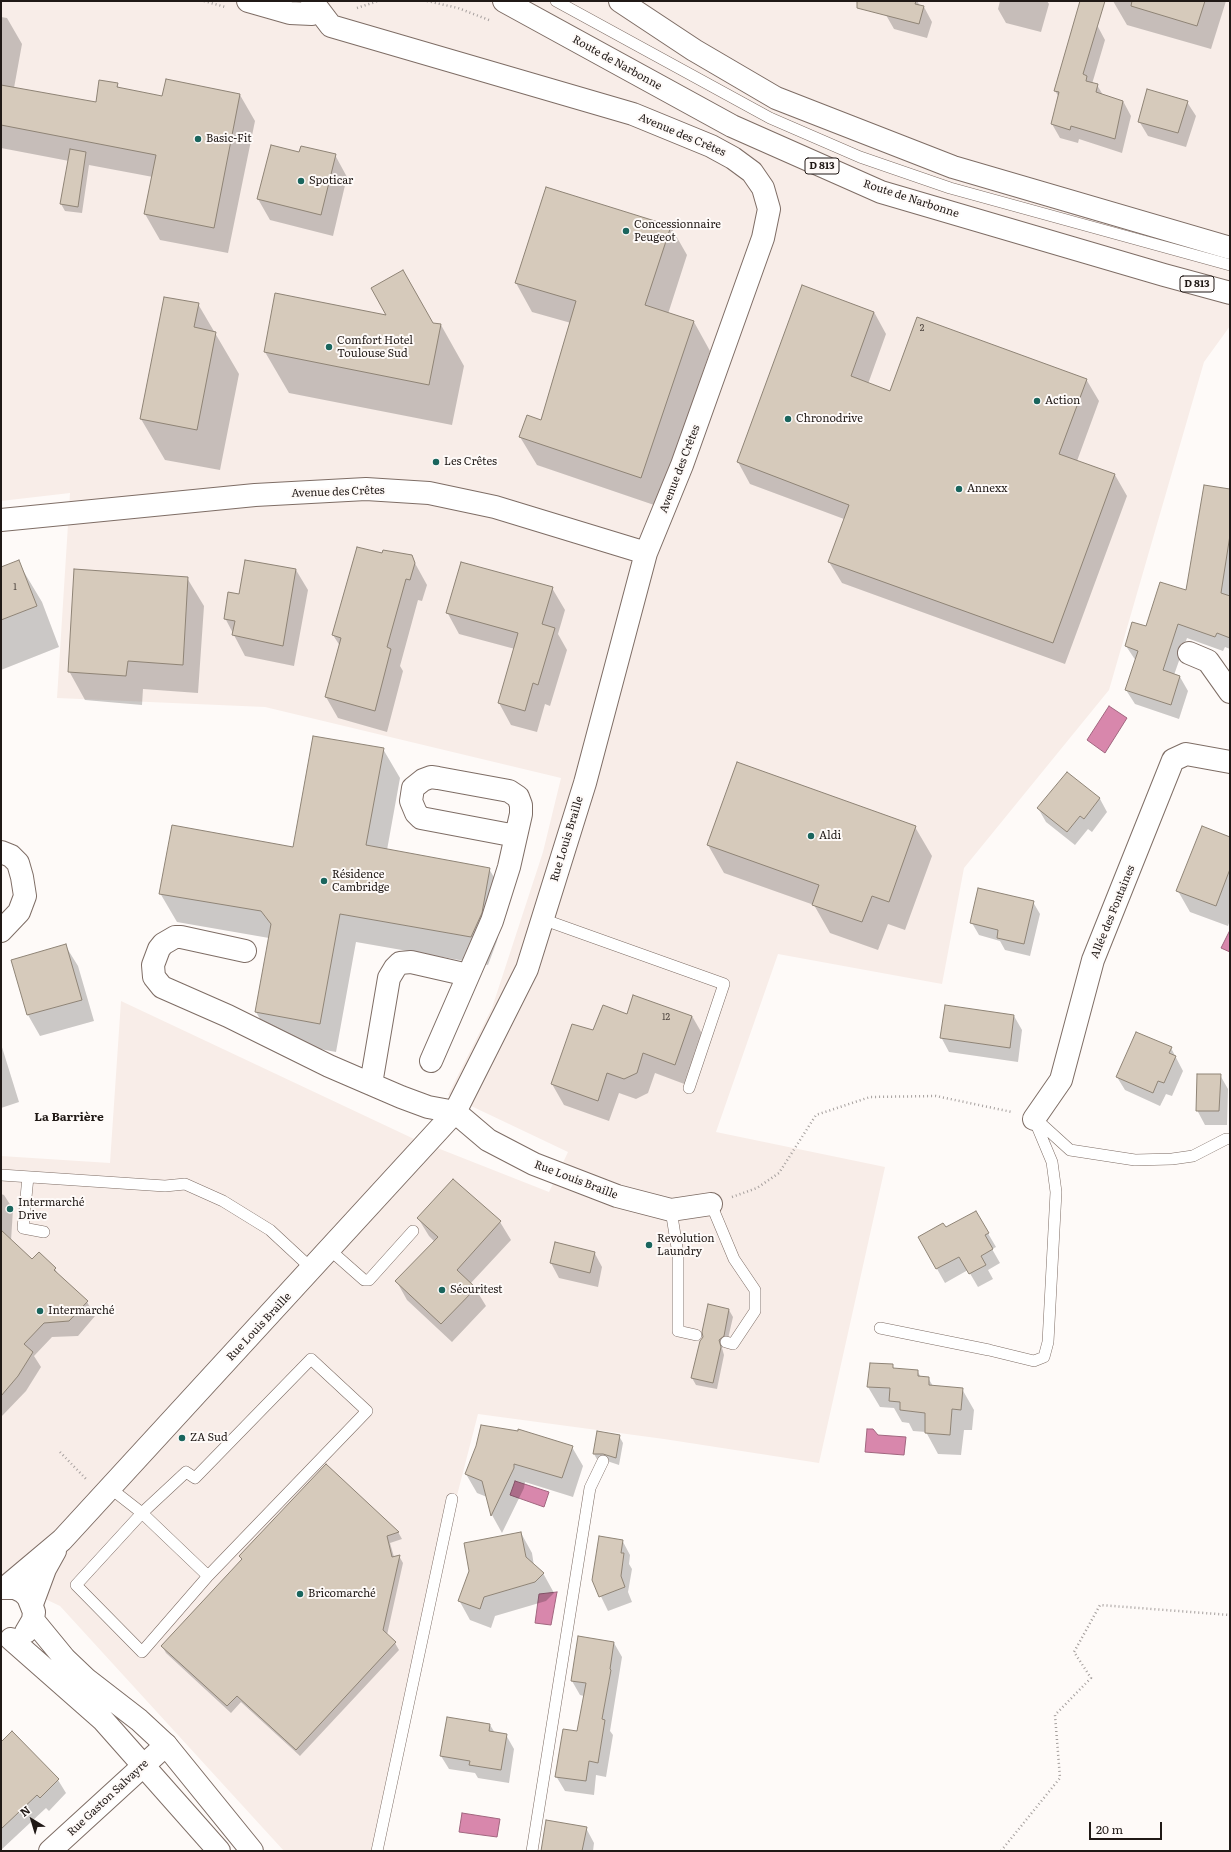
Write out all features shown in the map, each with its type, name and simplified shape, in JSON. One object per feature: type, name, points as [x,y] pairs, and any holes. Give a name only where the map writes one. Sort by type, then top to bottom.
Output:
[{"type":"street","points":[[248,1],[290,13],[312,14],[319,4]]},
{"type":"street","name":"Route de Narbonne","points":[[504,1],[732,126],[881,192],[1156,273],[1230,293]]},
{"type":"street","points":[[620,1],[694,50],[776,98],[953,167],[1230,248]]},
{"type":"street","name":"Avenue des Crêtes","points":[[1,520],[255,495],[366,488],[429,492],[495,507],[646,553],[682,465],[763,238],[769,209],[763,188],[752,172],[733,158],[711,146],[633,114],[331,26],[319,4]]},
{"type":"street","name":"Rue Louis Braille","points":[[6,1639],[18,1637],[25,1633],[33,1612],[45,1568],[62,1540],[100,1486],[312,1269],[455,1112],[527,969],[585,783],[646,553]]},
{"type":"street","points":[[1188,653],[1208,661],[1230,692]]},
{"type":"street","name":"Allée des Fontaines","points":[[1034,1118],[1061,1080],[1093,960],[1173,760],[1186,754],[1230,762]]},
{"type":"street","points":[[432,1061],[492,921],[509,867],[521,814],[521,805],[518,797],[509,791],[431,778],[417,783],[413,788],[411,802],[421,818],[516,836]]},
{"type":"street","points":[[1,852],[11,856],[18,863],[25,896],[19,912],[1,931]]},
{"type":"street","points":[[245,951],[181,936],[174,937],[159,948],[153,965],[154,977],[162,987],[228,1016],[329,1066],[428,1107],[455,1112]]},
{"type":"street","points":[[371,1084],[389,978],[395,968],[400,963],[411,962],[468,975]]},
{"type":"street","name":"Rue Louis Braille","points":[[455,1112],[488,1140],[534,1164],[617,1196],[671,1210],[711,1204]]},
{"type":"street","name":"Rue Louis Braille","points":[[4,1587],[62,1540]]},
{"type":"street","points":[[4,1587],[15,1588],[23,1592],[33,1612],[65,1659],[86,1679],[139,1720],[166,1745],[252,1851]]},
{"type":"street","points":[[6,1639],[103,1720],[219,1851]]},
{"type":"street","name":"Rue Gaston Salvayre","points":[[50,1851],[166,1745]]},
{"type":"lane","points":[[556,1],[770,118],[860,157],[950,188],[1230,266]]},
{"type":"lane","points":[[542,919],[724,984],[689,1088]]},
{"type":"lane","points":[[1034,1118],[1070,1150],[1135,1160],[1172,1159],[1193,1156],[1226,1139],[1230,1139]]},
{"type":"lane","points":[[880,1328],[989,1350],[1034,1361],[1044,1356],[1048,1342],[1056,1192],[1052,1162],[1034,1118]]},
{"type":"lane","points":[[1,1175],[164,1186],[185,1184],[223,1201],[270,1230],[312,1269]]},
{"type":"lane","points":[[28,1177],[23,1228],[44,1232]]},
{"type":"lane","points":[[711,1204],[734,1258],[756,1290],[755,1311],[733,1344],[726,1342]]},
{"type":"lane","points":[[671,1210],[678,1254],[678,1331],[696,1335]]},
{"type":"lane","points":[[330,1250],[364,1280],[369,1280],[413,1231]]},
{"type":"lane","points":[[311,1358],[368,1411],[208,1576],[142,1652],[76,1585],[142,1513],[186,1472],[195,1478],[311,1358]]},
{"type":"lane","points":[[532,1851],[590,1488],[603,1461]]},
{"type":"lane","points":[[100,1486],[142,1513],[208,1576]]},
{"type":"lane","points":[[377,1851],[452,1499]]},
{"type":"path","points":[[711,1204],[758,1188],[779,1173],[816,1115],[870,1097],[936,1096],[1000,1109],[1034,1118]]},
{"type":"path","points":[[60,1452],[100,1486]]},
{"type":"path","points":[[1001,1851],[1060,1778],[1055,1715],[1091,1678],[1074,1652],[1100,1605],[1230,1615]]},
{"type":"shaded area","points":[[1,1],[1230,1],[1230,326],[1204,362],[1109,690],[964,868],[942,984],[778,954],[716,1132],[885,1167],[819,1463],[664,1439],[478,1414],[437,1573],[377,1851],[284,1851],[60,1606],[1,1578],[1,1156],[110,1163],[121,1001],[412,1138],[549,1192],[568,1152],[448,1095],[492,1008],[543,852],[561,778],[265,707],[57,698],[70,493],[1,501]]},
{"type":"shaded area","points":[[1109,706],[1127,718],[1105,753],[1087,740]]},
{"type":"shaded area","points":[[1230,930],[1230,952],[1221,948]]},
{"type":"shaded area","points":[[867,1429],[873,1429],[878,1435],[906,1437],[904,1455],[865,1452]]},
{"type":"shaded area","points":[[515,1481],[549,1492],[544,1507],[510,1495]]},
{"type":"shaded area","points":[[557,1592],[551,1625],[535,1623],[539,1594]]},
{"type":"shaded area","points":[[462,1813],[500,1819],[497,1837],[459,1832]]},
{"type":"building","points":[[857,1],[916,1],[915,4],[924,6],[919,24],[857,8]]},
{"type":"building","points":[[1080,1],[1105,1],[1083,74],[1087,76],[1086,81],[1098,84],[1096,92],[1123,101],[1115,139],[1071,126],[1070,130],[1051,124],[1059,92],[1054,91]]},
{"type":"building","points":[[1132,1],[1205,1],[1197,26],[1131,6]]},
{"type":"building","points":[[166,79],[240,94],[214,228],[144,214],[156,155],[1,125],[1,85],[96,102],[99,80],[118,83],[117,87],[162,96]]},
{"type":"building","points":[[1147,89],[1188,101],[1178,133],[1138,122]]},
{"type":"building","points":[[271,145],[299,152],[301,146],[336,154],[321,215],[257,199]]},
{"type":"building","points":[[70,149],[86,152],[78,207],[60,204]]},
{"type":"building","points":[[546,187],[671,226],[645,305],[694,321],[641,478],[519,437],[527,415],[541,420],[576,301],[515,283]]},
{"type":"building","points":[[403,270],[433,323],[441,324],[429,385],[264,352],[275,293],[386,315],[371,288]]},
{"type":"building","name":"Annexx","points":[[802,285],[874,312],[851,376],[890,391],[917,317],[1087,379],[1059,454],[1115,474],[1053,643],[828,562],[849,505],[737,462]]},
{"type":"building","points":[[164,297],[199,303],[194,327],[216,332],[197,430],[140,419]]},
{"type":"building","points":[[1204,485],[1230,489],[1230,535],[1221,593],[1230,596],[1230,638],[1217,633],[1215,637],[1178,624],[1163,670],[1180,676],[1171,705],[1125,690],[1138,651],[1125,646],[1132,622],[1146,626],[1160,582],[1186,590]]},
{"type":"building","points":[[357,547],[382,553],[383,550],[412,555],[415,563],[410,580],[406,579],[387,647],[391,649],[375,711],[325,697],[341,638],[332,635]]},
{"type":"building","points":[[19,560],[37,606],[1,620],[1,567]]},
{"type":"building","points":[[245,560],[296,569],[283,646],[232,635],[235,621],[224,619],[228,592],[239,594]]},
{"type":"building","points":[[461,562],[553,587],[542,624],[555,628],[538,685],[533,683],[525,711],[498,703],[518,633],[446,613]]},
{"type":"building","points":[[74,569],[188,577],[183,665],[128,661],[126,676],[68,672]]},
{"type":"building","name":"Résidence Cambridge","points":[[313,736],[384,748],[366,845],[490,868],[482,913],[471,937],[340,914],[320,1024],[255,1012],[271,924],[261,911],[159,894],[172,825],[293,847]]},
{"type":"building","name":"Aldi","points":[[737,762],[916,826],[889,902],[872,896],[862,922],[812,905],[819,885],[707,845]]},
{"type":"building","points":[[1067,772],[1100,798],[1084,819],[1080,816],[1067,832],[1037,808]]},
{"type":"building","points":[[1202,826],[1230,837],[1230,869],[1216,906],[1176,891]]},
{"type":"building","points":[[978,888],[1034,901],[1024,944],[997,938],[998,930],[970,923]]},
{"type":"building","points":[[66,944],[82,1000],[27,1015],[11,960]]},
{"type":"building","points":[[633,995],[692,1016],[675,1065],[643,1053],[637,1073],[624,1079],[607,1073],[598,1101],[551,1084],[572,1024],[593,1030],[603,1005],[627,1014]]},
{"type":"building","points":[[945,1005],[1014,1015],[1010,1048],[940,1038]]},
{"type":"building","points":[[1136,1032],[1172,1047],[1169,1053],[1176,1056],[1164,1083],[1158,1081],[1153,1093],[1116,1077]]},
{"type":"building","points":[[1197,1074],[1221,1074],[1219,1111],[1196,1111]]},
{"type":"building","points":[[453,1179],[501,1221],[457,1270],[476,1288],[441,1324],[395,1281],[438,1237],[417,1218]]},
{"type":"building","points":[[976,1211],[989,1233],[985,1235],[993,1249],[981,1256],[986,1265],[969,1274],[959,1257],[936,1269],[918,1237],[943,1223],[946,1227]]},
{"type":"building","name":"Intermarché","points":[[1,1230],[32,1259],[39,1252],[56,1268],[54,1270],[88,1301],[69,1321],[44,1323],[24,1344],[33,1352],[18,1376],[1,1396]]},
{"type":"building","points":[[555,1242],[595,1252],[590,1273],[550,1263]]},
{"type":"building","points":[[708,1304],[729,1309],[724,1336],[719,1340],[721,1347],[713,1383],[691,1378],[700,1341],[703,1337],[702,1332]]},
{"type":"building","points":[[870,1363],[893,1364],[893,1368],[918,1370],[918,1376],[929,1377],[929,1385],[963,1388],[961,1410],[952,1409],[950,1435],[925,1433],[925,1413],[900,1410],[900,1402],[889,1401],[890,1388],[867,1387]]},
{"type":"building","points":[[481,1425],[518,1431],[518,1429],[573,1446],[562,1478],[514,1464],[514,1468],[491,1516],[482,1481],[465,1474],[476,1446]]},
{"type":"building","points":[[597,1431],[620,1435],[616,1458],[603,1454],[593,1454]]},
{"type":"building","name":"Bricomarché","points":[[326,1464],[399,1532],[387,1536],[392,1557],[400,1555],[383,1630],[396,1642],[296,1750],[237,1696],[227,1706],[161,1646],[242,1559],[239,1556]]},
{"type":"building","points":[[521,1532],[526,1557],[544,1573],[535,1582],[484,1597],[480,1609],[458,1601],[469,1571],[464,1543]]},
{"type":"building","points":[[599,1536],[623,1540],[621,1553],[624,1553],[621,1576],[625,1587],[599,1597],[592,1580]]},
{"type":"building","points":[[578,1636],[614,1642],[611,1670],[602,1719],[605,1720],[598,1763],[589,1761],[586,1781],[555,1777],[563,1729],[577,1731],[586,1683],[571,1681]]},
{"type":"building","points":[[447,1717],[490,1724],[489,1731],[507,1734],[501,1770],[469,1765],[470,1761],[440,1756]]},
{"type":"building","points":[[12,1731],[59,1779],[40,1798],[37,1795],[1,1829],[1,1742]]},
{"type":"building","points":[[546,1820],[587,1827],[582,1851],[541,1851]]},
{"type":"place","name":"Basic-Fit","points":[[198,139]]},
{"type":"place","name":"Spoticar","points":[[301,181]]},
{"type":"place","name":"Concessionnaire Peugeot","points":[[626,231]]},
{"type":"place","name":"Comfort Hotel Toulouse Sud","points":[[329,347]]},
{"type":"place","name":"Action","points":[[1037,401]]},
{"type":"place","name":"Chronodrive","points":[[788,419]]},
{"type":"place","name":"Les Crêtes","points":[[436,462]]},
{"type":"place","name":"Annexx","points":[[959,489]]},
{"type":"place","name":"Aldi","points":[[811,836]]},
{"type":"place","name":"Résidence Cambridge","points":[[324,881]]},
{"type":"place","name":"Intermarché Drive","points":[[10,1209]]},
{"type":"place","name":"Revolution Laundry","points":[[649,1245]]},
{"type":"place","name":"Sécuritest","points":[[442,1290]]},
{"type":"place","name":"Intermarché","points":[[40,1311]]},
{"type":"place","name":"ZA Sud","points":[[182,1438]]},
{"type":"place","name":"Bricomarché","points":[[300,1594]]},
{"type":"district","name":"La Barrière","points":[[69,1117]]}]
